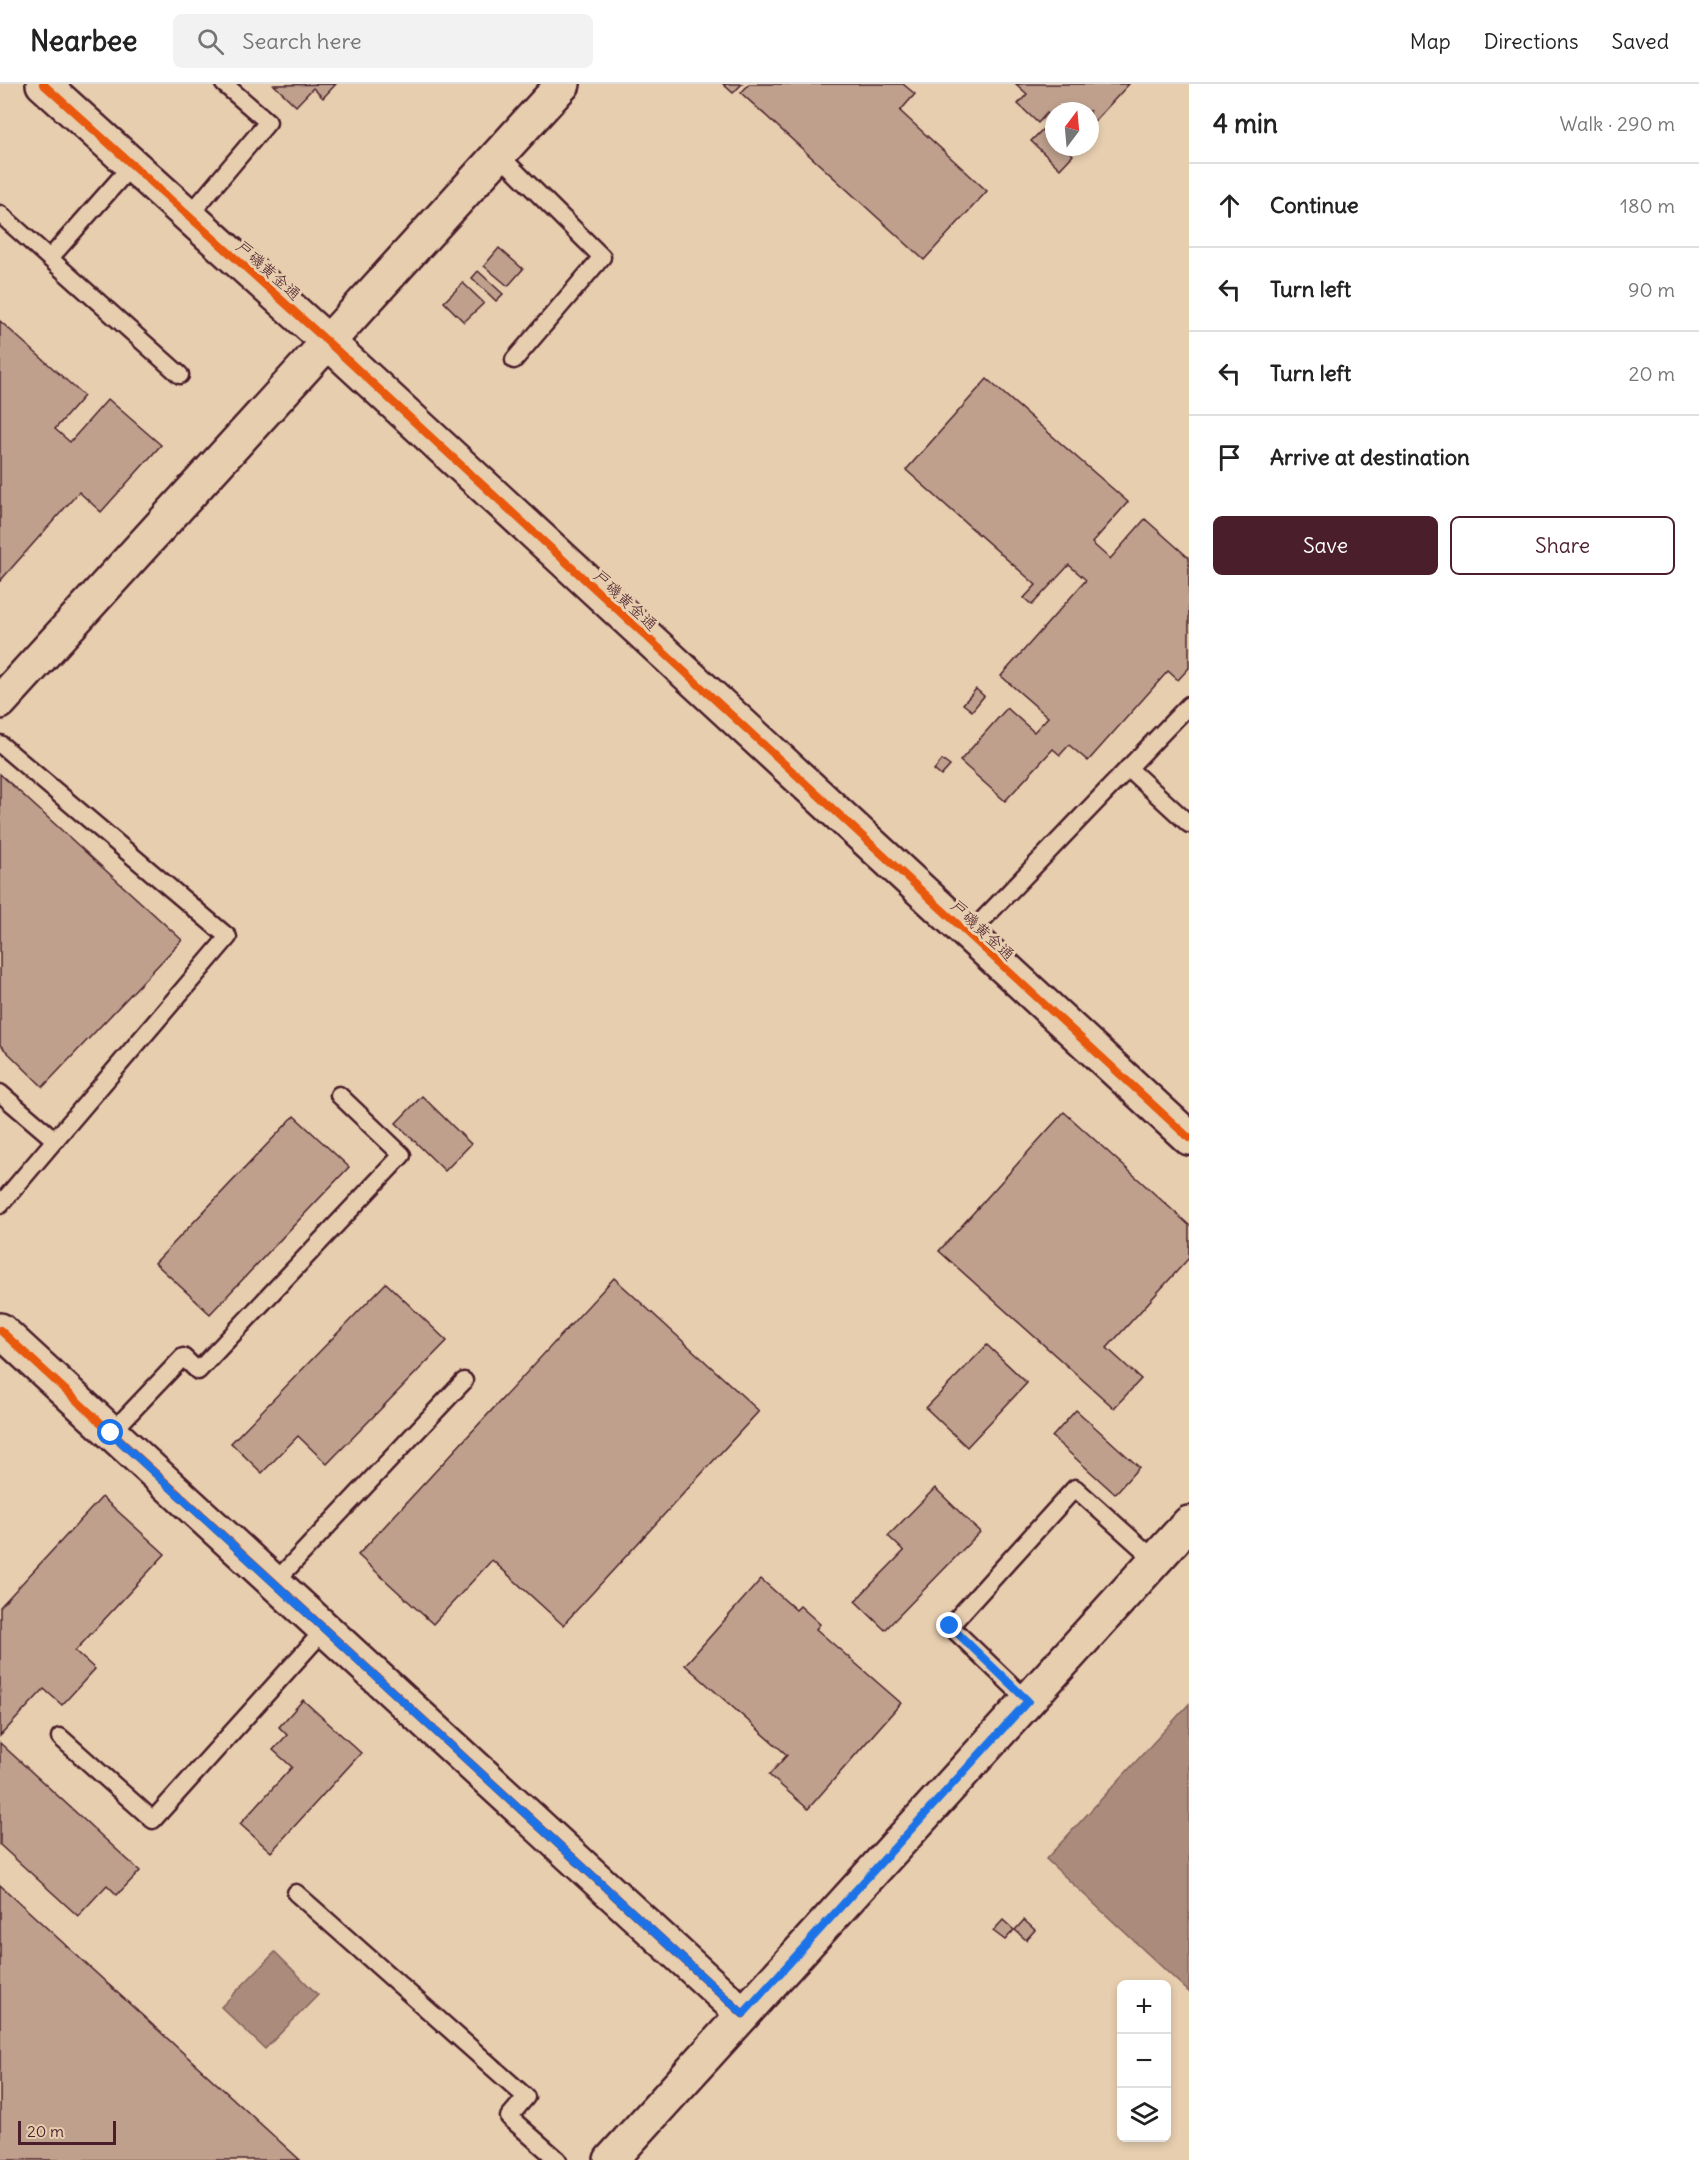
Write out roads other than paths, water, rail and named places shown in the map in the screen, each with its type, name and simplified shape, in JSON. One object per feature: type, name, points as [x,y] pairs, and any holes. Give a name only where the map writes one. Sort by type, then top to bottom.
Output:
[{"type":"street","name":"戸磯黄金通","points":[[43,84],[328,343],[1189,1137]]},
{"type":"street","points":[[0,702],[563,84]]},
{"type":"street","points":[[0,1330],[743,2014]]},
{"type":"street","points":[[611,2160],[1189,1523]]},
{"type":"lane","points":[[189,216],[268,122],[224,84]]},
{"type":"lane","points":[[499,155],[602,257],[514,360]]},
{"type":"lane","points":[[50,258],[132,165]]},
{"type":"lane","points":[[0,214],[180,375]]},
{"type":"lane","points":[[968,935],[1189,705]]},
{"type":"lane","points":[[0,744],[228,938],[0,1205]]},
{"type":"lane","points":[[1128,768],[1189,824]]},
{"type":"lane","points":[[0,1094],[55,1140]]},
{"type":"lane","points":[[111,1433],[183,1357],[198,1371],[402,1155],[339,1095]]},
{"type":"lane","points":[[274,1583],[464,1381]]},
{"type":"lane","points":[[1028,1701],[950,1626],[1075,1488],[1155,1560]]},
{"type":"lane","points":[[60,1737],[153,1820],[325,1629]]},
{"type":"lane","points":[[296,1893],[526,2097],[509,2117],[558,2160]]}]
